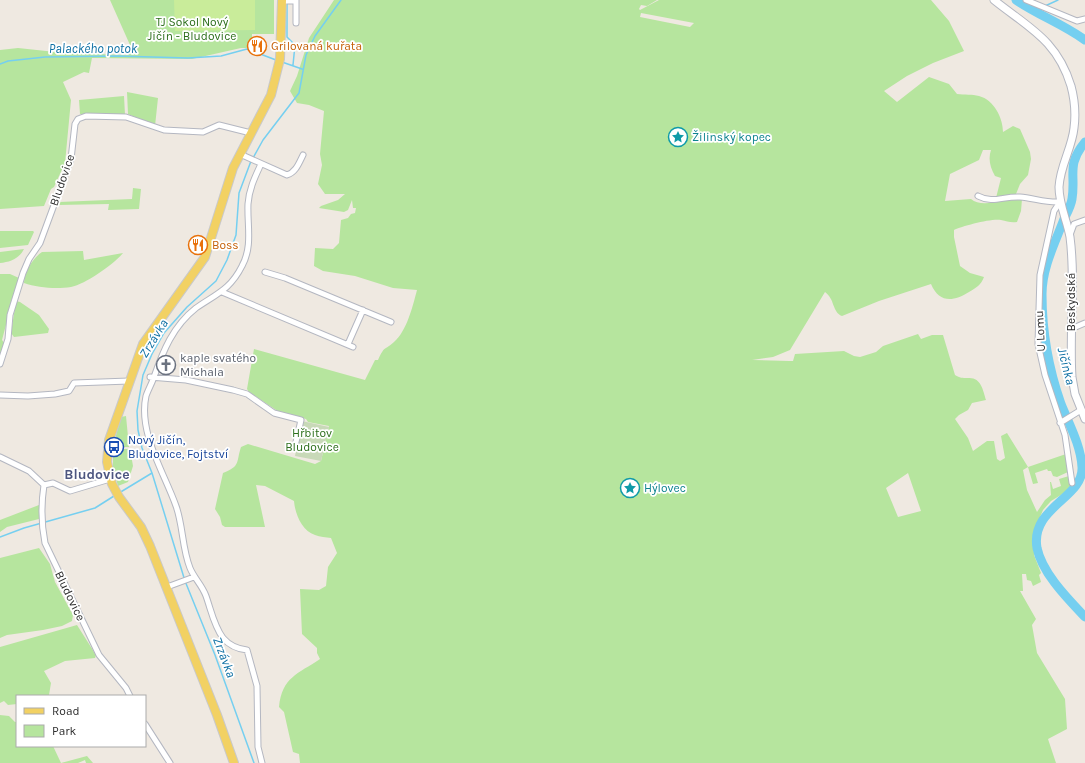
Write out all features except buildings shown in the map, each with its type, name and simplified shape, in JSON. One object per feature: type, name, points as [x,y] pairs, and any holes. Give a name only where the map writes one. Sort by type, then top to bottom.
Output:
[{"type":"main road","points":[[234,763],[217,714],[167,587],[143,531],[117,495],[110,479],[107,462],[108,446],[129,381],[146,338],[196,272],[208,252],[229,181],[243,156],[251,133],[269,101],[279,62],[284,1]]},
{"type":"street","points":[[284,1],[296,0],[296,23]]},
{"type":"street","points":[[978,196],[987,201],[1018,197],[1061,205],[1059,186],[1062,169],[1073,134],[1075,116],[1075,101],[1068,76],[1060,58],[1044,38],[994,0]]},
{"type":"street","points":[[1026,0],[1077,21],[1085,19]]},
{"type":"street","name":"Bludovice","points":[[0,364],[8,339],[10,315],[23,273],[29,259],[40,243],[71,158],[75,124],[78,119],[86,116],[126,117],[164,130],[201,132],[219,125],[251,133]]},
{"type":"street","points":[[243,156],[288,175],[297,166],[303,155]]},
{"type":"street","points":[[259,163],[249,194],[250,232],[247,253],[236,276],[222,292],[196,308],[184,320],[166,345],[146,396],[145,415],[148,430],[158,460],[177,506],[192,578],[200,583],[206,594],[214,618],[223,637],[232,646],[247,650],[257,686],[258,747],[262,763]]},
{"type":"street","name":"Beskydská","points":[[1061,205],[1069,234],[1072,377],[1075,394],[1085,419]]},
{"type":"street","name":"U Lomu","points":[[1061,205],[1054,211],[1040,275],[1038,344],[1045,375],[1065,435],[1072,483]]},
{"type":"street","points":[[1069,234],[1074,224],[1085,220]]},
{"type":"street","points":[[264,272],[285,278],[391,322]]},
{"type":"street","points":[[222,292],[350,346],[363,310]]},
{"type":"street","points":[[1071,330],[1085,323]]},
{"type":"street","points":[[152,378],[186,380],[247,394],[274,413],[300,420],[296,442]]},
{"type":"street","points":[[0,394],[50,394],[69,390],[74,383],[129,381]]},
{"type":"street","points":[[1060,423],[1081,410]]},
{"type":"street","points":[[0,457],[29,471],[44,485],[54,483],[70,491],[110,479]]},
{"type":"street","name":"Bludovice","points":[[44,485],[41,516],[45,543],[99,655],[126,688],[130,695]]},
{"type":"street","points":[[167,587],[192,578]]},
{"type":"street","points":[[146,726],[170,763]]},
{"type":"green space","name":"TJ Sokol Nový Jičín - Bludovice","points":[[110,0],[274,0],[274,34],[252,34],[252,48],[241,48],[192,59],[92,58],[89,73],[84,72],[63,82],[71,100],[65,163],[44,206],[0,209],[0,50],[18,48],[65,53],[128,55],[130,45]]},
{"type":"green space","name":"TJ Sokol Nový Jičín - Bludovice","points":[[174,0],[255,0],[255,30],[175,31]]},
{"type":"green space","points":[[334,0],[657,0],[647,6],[641,5],[640,10],[659,0],[931,0],[949,21],[964,51],[933,63],[907,76],[884,91],[897,102],[929,77],[949,84],[957,94],[976,95],[989,101],[997,110],[1003,127],[1003,132],[1013,126],[1020,129],[1030,152],[1031,159],[1028,175],[1020,184],[1016,194],[996,198],[1001,178],[995,176],[992,169],[990,163],[991,150],[983,150],[979,160],[950,174],[945,201],[971,199],[976,202],[988,203],[1022,199],[1021,211],[1017,222],[991,220],[954,230],[960,266],[970,273],[984,277],[978,286],[963,295],[952,299],[942,298],[934,290],[931,284],[879,301],[842,316],[837,312],[830,298],[825,292],[790,350],[773,357],[752,360],[793,361],[795,354],[844,351],[860,357],[876,352],[883,346],[918,334],[921,339],[932,335],[943,335],[955,375],[961,378],[972,378],[976,380],[981,385],[984,392],[986,400],[972,403],[968,410],[955,419],[968,438],[973,451],[987,441],[994,441],[997,459],[1000,461],[1005,458],[1001,436],[1007,433],[1028,467],[1023,470],[1027,490],[1037,512],[1045,500],[1051,495],[1050,482],[1053,489],[1061,486],[1059,479],[1069,476],[1072,485],[1069,490],[1051,501],[1043,510],[1038,522],[1034,555],[1041,573],[1039,575],[1041,582],[1033,586],[1031,581],[1027,580],[1026,574],[1022,574],[1023,591],[1020,591],[1036,619],[1032,625],[1037,653],[1065,699],[1067,729],[1048,739],[1056,763],[300,763],[299,754],[293,752],[284,712],[279,707],[284,689],[292,677],[320,659],[317,653],[317,648],[302,634],[300,589],[319,590],[326,586],[328,567],[337,553],[331,538],[321,537],[306,530],[300,521],[294,501],[265,486],[256,485],[265,527],[225,527],[222,525],[220,517],[215,509],[223,473],[235,466],[241,447],[248,444],[315,464],[321,461],[329,426],[308,422],[306,419],[279,412],[249,392],[247,389],[254,349],[365,380],[375,360],[378,360],[384,350],[399,337],[403,331],[409,318],[417,290],[393,288],[355,276],[323,271],[314,266],[315,248],[333,249],[339,243],[341,220],[348,218],[351,214],[355,213],[356,208],[353,208],[352,200],[348,210],[344,212],[319,208],[338,200],[345,194],[325,194],[318,184],[322,165],[320,154],[324,111],[309,105],[297,103],[290,91],[297,76],[309,38]],"holes":[[[641,13],[694,23],[690,27],[640,17]],[[908,473],[921,511],[898,517],[886,488]]]},
{"type":"green space","points":[[127,92],[158,98],[155,126],[128,114]]},
{"type":"green space","points":[[124,96],[125,115],[80,114],[79,100]]},
{"type":"green space","points":[[133,188],[141,189],[139,209],[108,210],[109,204],[58,205],[59,202],[132,199]]},
{"type":"green space","points":[[0,231],[34,232],[28,245],[0,248]]},
{"type":"green space","points":[[24,249],[20,255],[14,259],[0,263],[0,252]]},
{"type":"green space","points":[[83,251],[84,260],[123,253],[113,263],[99,273],[84,282],[71,287],[48,288],[24,283],[24,279],[30,266],[35,258],[42,252]]},
{"type":"green space","points":[[0,274],[10,274],[19,278],[13,299],[11,299],[12,302],[2,340],[5,344],[0,358]]},
{"type":"green space","points":[[16,301],[20,302],[39,315],[49,329],[48,333],[14,337],[11,333]]},
{"type":"green space","points":[[126,416],[129,447],[118,447],[115,442],[117,440],[115,439],[121,417]]},
{"type":"green space","name":"Hřbitov Bludovice","points":[[302,421],[329,427],[321,461],[295,456]]},
{"type":"green space","points":[[130,449],[133,466],[128,482],[118,486],[113,467],[113,457],[116,455],[117,450]]},
{"type":"green space","points":[[1066,454],[1068,472],[1057,477],[1053,476],[1051,471],[1048,471],[1047,469],[1035,473],[1038,483],[1033,484],[1028,467]]},
{"type":"green space","points":[[39,505],[39,519],[7,527],[0,532],[0,520]]},
{"type":"green space","points":[[39,548],[50,564],[55,582],[73,615],[72,621],[62,626],[7,635],[0,638],[0,558]]},
{"type":"green space","points":[[77,625],[96,655],[95,658],[65,661],[44,671],[51,683],[49,695],[16,695],[16,704],[8,705],[4,701],[0,703],[0,647]]},
{"type":"green space","points":[[0,715],[9,716],[16,722],[16,747],[53,747],[61,763],[0,763]]},
{"type":"green space","points":[[87,756],[93,763],[86,763],[85,760],[78,763],[61,763]]},
{"type":"waterway","name":"Zrzávka","points":[[253,158],[263,140],[299,93],[306,55],[315,36],[341,0]]},
{"type":"waterway","name":"Jičínka","points":[[1016,0],[1085,40]]},
{"type":"waterway","points":[[1045,6],[1058,0]]},
{"type":"waterway","points":[[287,3],[287,37],[295,45],[293,65]]},
{"type":"waterway","name":"Jičínka","points":[[1034,13],[1042,8]]},
{"type":"waterway","name":"Palackého potok","points":[[0,64],[8,61],[45,57],[117,56],[188,58],[221,56],[247,49],[276,60]]},
{"type":"waterway","name":"Palackého potok","points":[[282,62],[302,69]]},
{"type":"waterway","name":"Jičínka","points":[[1085,142],[1079,150],[1074,164],[1073,191],[1070,207],[1053,246],[1044,275],[1042,294],[1043,322],[1050,364],[1061,404],[1077,443],[1082,467],[1080,478],[1075,487],[1041,522],[1037,534],[1037,548],[1044,567],[1056,585],[1085,617]]},
{"type":"waterway","name":"Zrzávka","points":[[251,161],[239,193],[236,235],[227,260],[216,281],[187,307],[164,333],[152,354],[143,375],[137,411],[138,430],[142,448],[152,473],[185,581],[215,655],[254,763]]},
{"type":"waterway","points":[[119,493],[152,473]]},
{"type":"waterway","points":[[0,537],[24,528],[95,508],[114,496]]},
{"type":"place","name":"Grilovaná kuřata","points":[[257,46]]},
{"type":"place","name":"Žilinský kopec","points":[[678,137]]},
{"type":"place","name":"Boss","points":[[198,245]]},
{"type":"place","name":"kaple svatého Michala","points":[[166,365]]},
{"type":"place","name":"Nový Jičín, Bludovice, Fojtství","points":[[114,447]]},
{"type":"place","name":"Hýlovec","points":[[630,488]]},
{"type":"district","name":"Bludovice","points":[[97,474]]}]
